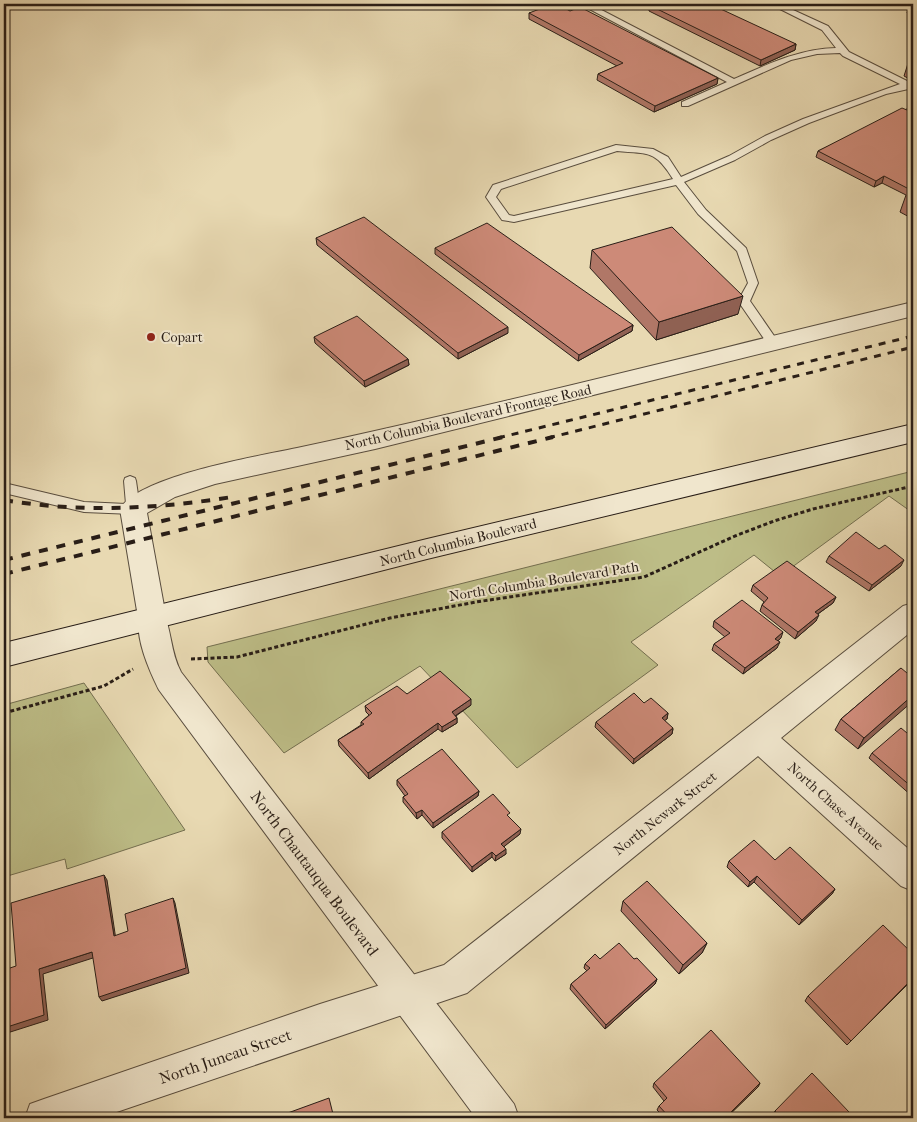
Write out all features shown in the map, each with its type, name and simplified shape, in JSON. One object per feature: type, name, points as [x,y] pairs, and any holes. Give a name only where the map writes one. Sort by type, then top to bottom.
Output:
[{"type":"street","name":"North Columbia Boulevard Frontage Road","points":[[133,509],[166,490],[212,475],[384,438],[913,309]]},
{"type":"street","name":"North Columbia Boulevard","points":[[4,655],[152,617],[913,433]]},
{"type":"street","points":[[133,509],[152,617]]},
{"type":"street","name":"North Newark Street","points":[[407,995],[454,980],[913,614]]},
{"type":"street","name":"North Chautauqua Boulevard","points":[[152,617],[160,662],[170,681],[500,1118]]},
{"type":"street","name":"North Chase Avenue","points":[[759,738],[913,875]]},
{"type":"street","name":"North Juneau Street","points":[[44,1118],[407,995]]},
{"type":"lane","points":[[584,4],[734,82]]},
{"type":"lane","points":[[774,4],[825,28],[846,54],[910,86]]},
{"type":"lane","points":[[685,104],[788,58],[817,51],[842,50]]},
{"type":"lane","points":[[773,343],[744,301],[752,283],[742,250],[702,212],[679,181],[664,159],[650,151],[616,148],[497,187],[491,198],[506,218],[514,219],[679,181],[732,158],[768,138],[806,121],[883,92],[910,86]]},
{"type":"lane","points":[[4,488],[84,507],[133,509],[130,481]]},
{"type":"path","name":"North Columbia Boulevard Path","points":[[198,658],[237,657],[390,618],[476,602],[644,578],[735,536],[774,521],[813,509],[913,486]]},
{"type":"path","points":[[4,713],[104,686]]},
{"type":"green space","points":[[913,471],[913,513],[889,496],[780,576],[754,555],[631,642],[658,665],[517,768],[420,666],[284,753],[208,662],[207,647]]},
{"type":"green space","points":[[84,683],[185,830],[67,869],[65,859],[4,877],[4,705]]},
{"type":"building","points":[[557,4],[570,11],[580,7],[718,78],[655,106],[598,74],[623,63],[529,13]]},
{"type":"building","points":[[710,4],[796,44],[761,60],[649,5]]},
{"type":"building","points":[[913,106],[913,185],[907,188],[884,176],[876,181],[818,151],[902,108],[907,110]]},
{"type":"building","points":[[913,186],[913,192],[907,189]]},
{"type":"building","points":[[364,217],[508,327],[458,353],[316,238]]},
{"type":"building","points":[[487,223],[633,325],[579,355],[435,248]]},
{"type":"building","points":[[672,227],[743,296],[659,322],[592,250]]},
{"type":"building","points":[[357,316],[408,359],[364,381],[314,337]]},
{"type":"building","points":[[856,532],[879,549],[885,545],[904,560],[872,585],[829,556]]},
{"type":"building","points":[[787,561],[836,597],[815,612],[819,615],[798,632],[762,605],[768,598],[753,585]]},
{"type":"building","points":[[742,600],[783,632],[775,639],[780,642],[745,668],[714,644],[730,633],[714,621]]},
{"type":"building","points":[[901,668],[913,678],[913,695],[864,738],[841,719]]},
{"type":"building","points":[[440,671],[471,699],[452,712],[457,718],[442,727],[438,723],[368,773],[338,740],[364,724],[361,722],[372,713],[365,706],[397,686],[407,694]]},
{"type":"building","points":[[634,693],[644,703],[651,698],[668,713],[662,718],[673,728],[634,759],[596,722]]},
{"type":"building","points":[[901,728],[913,738],[913,788],[872,753]]},
{"type":"building","points":[[442,749],[479,791],[433,823],[422,810],[416,813],[403,797],[408,794],[397,780]]},
{"type":"building","points":[[493,794],[510,813],[507,815],[521,829],[501,844],[506,849],[496,856],[492,852],[472,867],[442,832]]},
{"type":"building","points":[[754,840],[775,860],[790,847],[835,889],[802,920],[757,876],[750,882],[729,861]]},
{"type":"building","points":[[104,875],[114,936],[128,931],[125,914],[173,898],[186,968],[99,997],[92,952],[39,969],[44,1015],[4,1028],[4,970],[16,966],[11,903]]},
{"type":"building","points":[[647,881],[707,943],[683,965],[623,901]]},
{"type":"building","points":[[883,925],[913,954],[913,978],[851,1041],[808,996]]},
{"type":"building","points":[[619,943],[657,979],[606,1025],[571,984],[590,968],[585,964],[595,954],[600,959]]},
{"type":"building","points":[[711,1030],[760,1083],[725,1118],[670,1118],[659,1106],[667,1098],[654,1083]]},
{"type":"building","points":[[812,1073],[849,1112],[843,1118],[781,1118],[775,1111]]},
{"type":"building","points":[[329,1098],[334,1118],[274,1118]]},
{"type":"railway","points":[[498,438],[913,336]]},
{"type":"railway","points":[[548,438],[913,347]]},
{"type":"railway","points":[[4,560],[503,437]]},
{"type":"railway","points":[[4,574],[553,437]]},
{"type":"railway","points":[[4,500],[61,507],[118,508],[146,507],[232,497]]},
{"type":"place","name":"Copart","points":[[151,337]]}]
